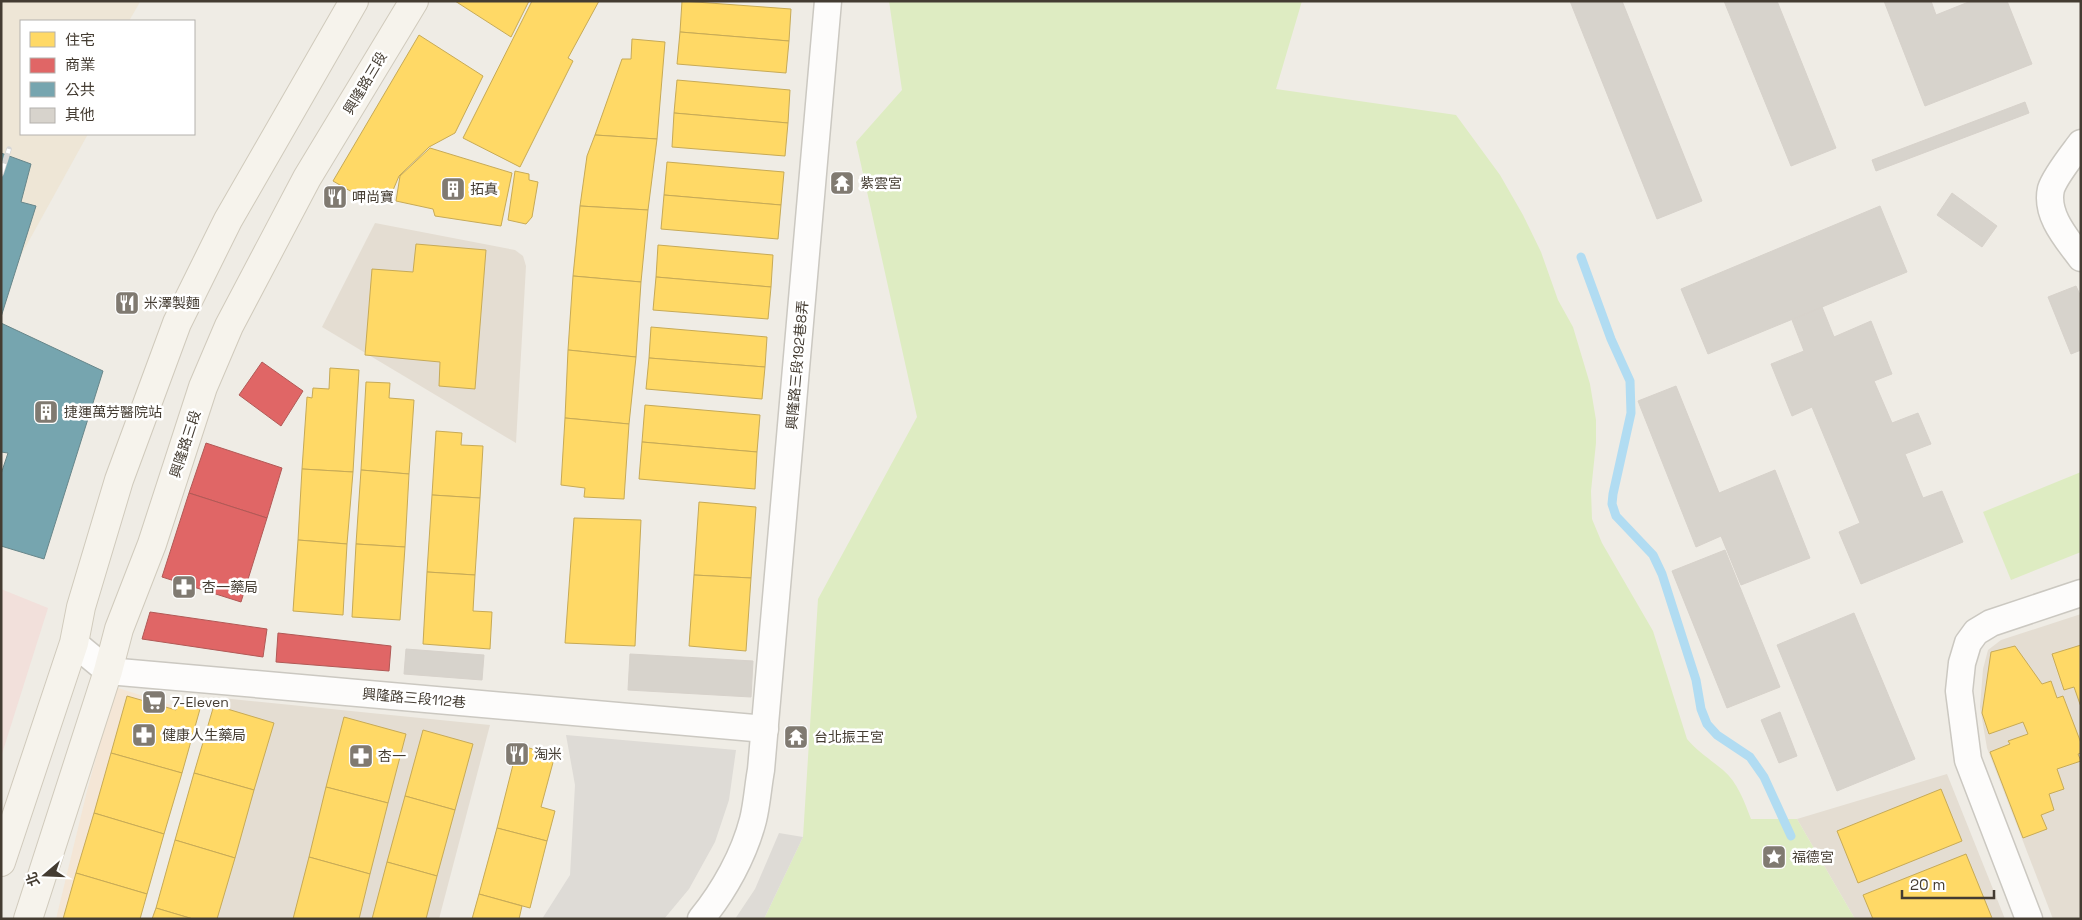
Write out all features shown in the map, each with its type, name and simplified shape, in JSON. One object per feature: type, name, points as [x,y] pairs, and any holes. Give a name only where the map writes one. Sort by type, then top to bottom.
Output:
[{"type":"main road","points":[[1,862],[74,643],[81,607],[119,480],[177,323],[228,220],[354,1]]},
{"type":"main road","name":"興隆路三段","points":[[28,919],[108,671],[119,629],[152,544],[203,387],[229,326],[307,178],[414,1]]},
{"type":"street","name":"興隆路三段192巷8弄","points":[[701,919],[711,907],[738,862],[753,820],[765,729],[828,1]]},
{"type":"street","points":[[2081,142],[2052,188],[2051,208],[2059,228],[2081,258]]},
{"type":"street","points":[[2029,919],[1968,760],[1959,691],[1962,663],[1968,643],[1976,632],[1991,623],[2081,593]]},
{"type":"street","points":[[74,643],[108,671]]},
{"type":"street","name":"興隆路三段112巷","points":[[108,671],[765,729]]},
{"type":"shaded area","points":[[1,1],[140,2],[130,20],[20,20],[20,135],[87,135],[20,257],[1,248]]},
{"type":"shaded area","points":[[375,223],[515,250],[523,256],[526,266],[516,443],[322,327]]},
{"type":"shaded area","points":[[1,589],[48,608],[1,757]]},
{"type":"shaded area","points":[[2081,614],[2081,919],[2053,919],[1987,748],[1980,707],[1983,669],[1988,650],[2001,640]]},
{"type":"shaded area","points":[[115,687],[187,710],[130,919],[56,919],[87,791]]},
{"type":"shaded area","points":[[221,698],[490,725],[439,919],[162,919]]},
{"type":"shaded area","points":[[566,735],[736,750],[729,800],[715,842],[689,889],[664,919],[542,919],[570,875],[575,785]]},
{"type":"shaded area","points":[[1947,774],[2005,919],[1855,919],[1797,819]]},
{"type":"shaded area","points":[[779,833],[803,837],[764,919],[735,919],[755,889]]},
{"type":"green space","points":[[889,1],[1302,1],[1276,89],[1456,115],[1500,175],[1523,215],[1541,252],[1558,300],[1573,327],[1590,384],[1596,420],[1596,443],[1591,491],[1592,519],[1602,543],[1653,631],[1687,739],[1733,781],[1751,819],[1797,819],[1855,919],[764,919],[803,837],[818,599],[917,417],[856,142],[902,90]]},
{"type":"green space","points":[[2081,472],[2081,552],[2011,580],[1983,512]]},
{"type":"building: 住宅","points":[[455,1],[529,1],[511,37]]},
{"type":"building: 住宅","points":[[532,1],[599,1],[568,58],[573,61],[520,167],[463,138]]},
{"type":"building: 住宅","points":[[682,1],[791,9],[789,41],[680,32]]},
{"type":"building: 住宅","points":[[680,32],[789,41],[786,73],[677,64]]},
{"type":"building: 住宅","points":[[419,35],[483,76],[455,133],[429,147],[399,176],[388,202],[364,199],[333,181]]},
{"type":"building: 住宅","points":[[632,39],[665,42],[657,139],[595,135],[622,59],[631,59]]},
{"type":"building: 住宅","points":[[677,80],[790,90],[788,123],[674,113]]},
{"type":"building: 住宅","points":[[674,113],[788,123],[785,156],[672,147]]},
{"type":"building: 住宅","points":[[595,135],[657,139],[648,210],[580,206],[587,156]]},
{"type":"building: 住宅","name":"拓真","points":[[430,148],[512,173],[501,226],[435,216],[433,209],[396,201],[400,176]]},
{"type":"building: 住宅","points":[[667,162],[784,172],[781,205],[664,195]]},
{"type":"building: 住宅","points":[[515,171],[529,174],[529,180],[538,182],[532,217],[526,224],[508,220]]},
{"type":"building: 住宅","points":[[664,195],[781,205],[778,239],[661,229]]},
{"type":"building: 住宅","points":[[580,206],[648,210],[641,282],[573,276]]},
{"type":"building: 住宅","points":[[416,244],[486,250],[475,389],[439,386],[440,362],[365,355],[372,269],[413,272]]},
{"type":"building: 住宅","points":[[658,245],[773,255],[771,287],[656,277]]},
{"type":"building: 住宅","points":[[573,276],[641,282],[636,357],[568,350]]},
{"type":"building: 住宅","points":[[656,277],[771,287],[768,319],[653,310]]},
{"type":"building: 住宅","points":[[651,327],[767,337],[765,367],[649,358]]},
{"type":"building: 住宅","points":[[568,350],[636,357],[629,424],[565,418]]},
{"type":"building: 住宅","points":[[649,358],[765,367],[762,399],[646,389]]},
{"type":"building: 住宅","points":[[330,368],[359,370],[353,472],[302,469],[307,397],[312,398],[313,388],[329,389]]},
{"type":"building: 住宅","points":[[366,382],[390,383],[389,398],[414,400],[409,474],[361,470]]},
{"type":"building: 住宅","points":[[645,405],[760,415],[757,452],[642,442]]},
{"type":"building: 住宅","points":[[565,418],[629,424],[624,499],[584,497],[585,488],[561,485]]},
{"type":"building: 住宅","points":[[436,431],[462,433],[461,445],[483,446],[480,498],[432,495]]},
{"type":"building: 住宅","points":[[642,442],[757,452],[755,489],[639,479]]},
{"type":"building: 住宅","points":[[302,469],[353,472],[347,544],[298,540]]},
{"type":"building: 住宅","points":[[361,470],[409,474],[405,547],[356,544]]},
{"type":"building: 住宅","points":[[432,495],[480,498],[475,575],[427,572]]},
{"type":"building: 住宅","points":[[699,502],[756,507],[751,578],[694,575]]},
{"type":"building: 住宅","points":[[574,518],[641,520],[635,646],[565,643]]},
{"type":"building: 住宅","points":[[298,540],[347,544],[343,615],[293,611]]},
{"type":"building: 住宅","points":[[356,544],[405,547],[400,620],[352,617]]},
{"type":"building: 住宅","points":[[427,572],[475,575],[473,611],[492,612],[490,649],[423,644]]},
{"type":"building: 住宅","points":[[694,575],[751,578],[746,651],[689,646]]},
{"type":"building: 住宅","points":[[2081,645],[2081,707],[2074,687],[2064,690],[2052,654]]},
{"type":"building: 住宅","points":[[2015,646],[2042,684],[2051,681],[2057,698],[2063,696],[2081,743],[2081,753],[2078,754],[2081,761],[2057,769],[2064,789],[2049,794],[2054,810],[2041,815],[2047,829],[2023,838],[1990,752],[2010,744],[2008,741],[2028,734],[2023,722],[1989,734],[1982,713],[1991,652]]},
{"type":"building: 住宅","points":[[127,696],[176,710],[178,702],[200,709],[182,773],[111,753]]},
{"type":"building: 住宅","points":[[214,705],[274,723],[254,790],[194,773]]},
{"type":"building: 住宅","points":[[344,717],[406,734],[388,803],[326,787]]},
{"type":"building: 住宅","points":[[423,730],[473,744],[455,810],[405,796]]},
{"type":"building: 住宅","points":[[518,745],[555,755],[541,807],[555,811],[547,841],[497,828]]},
{"type":"building: 住宅","points":[[111,753],[182,773],[164,834],[94,813]]},
{"type":"building: 住宅","points":[[194,773],[254,790],[235,858],[175,840]]},
{"type":"building: 住宅","points":[[326,787],[388,803],[370,874],[309,857]]},
{"type":"building: 住宅","points":[[1941,789],[1962,841],[1858,883],[1837,831]]},
{"type":"building: 住宅","points":[[405,796],[455,810],[437,876],[387,862]]},
{"type":"building: 住宅","points":[[94,813],[164,834],[147,894],[76,873]]},
{"type":"building: 住宅","points":[[497,828],[547,841],[530,908],[479,894]]},
{"type":"building: 住宅","points":[[175,840],[235,858],[217,919],[193,919],[156,908]]},
{"type":"building: 住宅","points":[[1966,854],[1992,918],[1873,919],[1863,895]]},
{"type":"building: 住宅","points":[[309,857],[370,874],[359,919],[293,919]]},
{"type":"building: 住宅","points":[[387,862],[437,876],[426,919],[372,919]]},
{"type":"building: 住宅","points":[[76,873],[147,894],[140,919],[63,919]]},
{"type":"building: 住宅","points":[[479,894],[522,906],[519,919],[472,919]]},
{"type":"building: 住宅","points":[[156,908],[193,919],[152,919]]},
{"type":"building: 商業","points":[[262,362],[303,391],[281,426],[239,395]]},
{"type":"building: 商業","points":[[206,443],[282,468],[267,518],[189,493]]},
{"type":"building: 商業","points":[[189,493],[267,518],[241,602],[162,577]]},
{"type":"building: 商業","points":[[150,612],[267,629],[263,657],[142,639]]},
{"type":"building: 商業","points":[[278,633],[391,646],[389,671],[276,662]]},
{"type":"building: 公共","points":[[1,153],[31,164],[21,202],[36,206],[1,317]]},
{"type":"building: 公共","name":"捷運萬芳醫院站","points":[[1,323],[103,371],[44,559],[1,546],[1,474],[8,453],[1,452]]},
{"type":"building: 其他","points":[[1570,1],[1622,1],[1702,201],[1657,219]]},
{"type":"building: 其他","points":[[1724,1],[1777,1],[1836,148],[1791,166]]},
{"type":"building: 其他","points":[[1884,1],[1931,1],[1936,15],[1971,1],[2007,1],[2032,64],[1925,106]]},
{"type":"building: 其他","points":[[2025,102],[2029,113],[1876,171],[1872,160]]},
{"type":"building: 其他","points":[[1952,193],[1997,226],[1982,247],[1937,215]]},
{"type":"building: 其他","points":[[1880,206],[1907,272],[1708,354],[1681,289]]},
{"type":"building: 其他","points":[[2076,286],[2081,297],[2081,350],[2071,354],[2048,297]]},
{"type":"building: 其他","points":[[1822,307],[1834,337],[1871,321],[1892,374],[1874,381],[1892,423],[1918,413],[1931,444],[1905,454],[1923,498],[1942,491],[1963,542],[1861,584],[1839,532],[1860,523],[1812,407],[1792,416],[1771,364],[1804,351],[1792,320]]},
{"type":"building: 其他","points":[[1676,386],[1719,493],[1775,470],[1810,558],[1741,585],[1721,536],[1696,547],[1638,401]]},
{"type":"building: 其他","points":[[1725,550],[1780,687],[1727,708],[1672,571]]},
{"type":"building: 其他","points":[[1854,613],[1915,759],[1837,791],[1777,645]]},
{"type":"building: 其他","points":[[406,649],[484,655],[482,680],[404,674]]},
{"type":"building: 其他","points":[[630,654],[753,661],[751,697],[628,690]]},
{"type":"building: 其他","points":[[1780,712],[1797,756],[1779,763],[1761,720]]},
{"type":"waterway","points":[[1581,257],[1611,339],[1630,381],[1631,413],[1613,494],[1612,504],[1616,516],[1653,555],[1662,574],[1696,680],[1701,709],[1707,724],[1717,735],[1750,757],[1764,777],[1791,836]]},
{"type":"railway","points":[[1,174],[9,149]]},
{"type":"place","name":"紫雲宮","points":[[842,183]]},
{"type":"place","name":"拓真","points":[[453,189]]},
{"type":"place","name":"呷尚寶","points":[[335,197]]},
{"type":"place","name":"米澤製麵","points":[[127,303]]},
{"type":"place","name":"捷運萬芳醫院站","points":[[46,412]]},
{"type":"place","name":"杏一藥局","points":[[184,587]]},
{"type":"place","name":"7-Eleven","points":[[154,702]]},
{"type":"place","name":"健康人生藥局","points":[[144,735]]},
{"type":"place","name":"台北振王宮","points":[[796,737]]},
{"type":"place","name":"淘米","points":[[517,754]]},
{"type":"place","name":"杏一","points":[[361,756]]},
{"type":"place","name":"福德宮","points":[[1774,857]]}]
